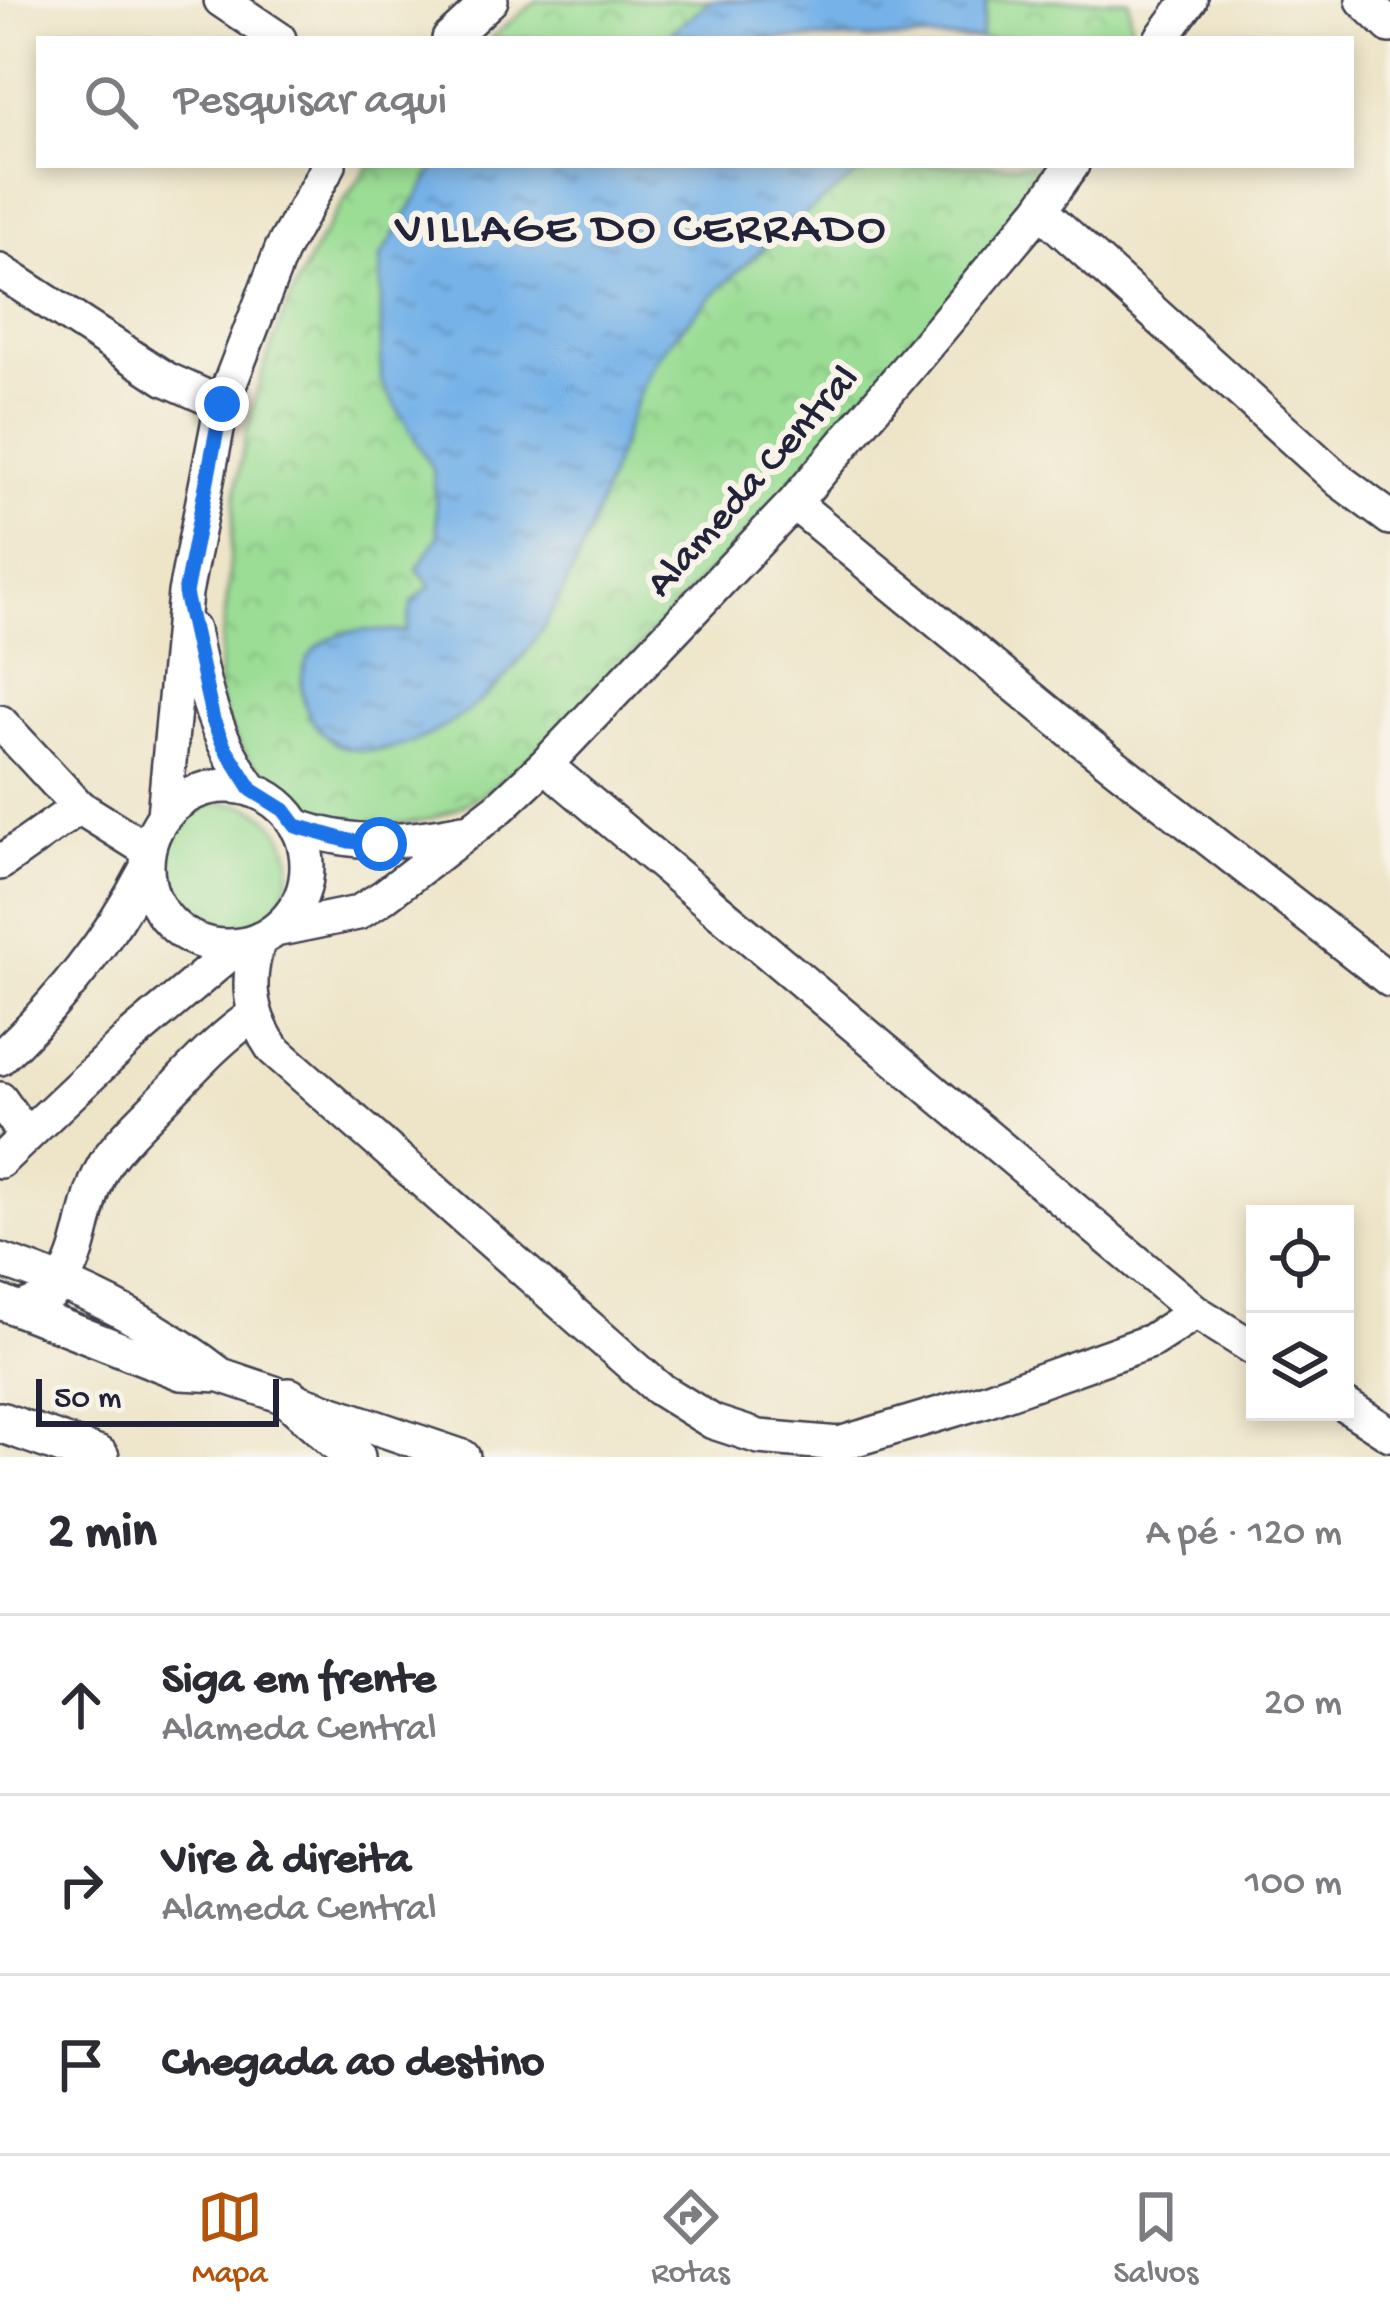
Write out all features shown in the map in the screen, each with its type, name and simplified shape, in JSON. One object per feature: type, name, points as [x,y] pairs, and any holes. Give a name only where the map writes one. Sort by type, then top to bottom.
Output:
[{"type":"main road","points":[[289,1398],[355,1457]]},
{"type":"main road","points":[[0,1422],[99,1457]]},
{"type":"street","points":[[221,0],[275,36]]},
{"type":"street","points":[[452,36],[491,0]]},
{"type":"street","points":[[1363,0],[1390,26]]},
{"type":"street","points":[[0,1058],[63,996],[94,957],[147,859],[164,815],[185,593],[222,404],[281,249],[326,168]]},
{"type":"street","name":"Alameda Central","points":[[258,938],[358,913],[416,875],[545,765],[794,502],[1040,210],[1070,168]]},
{"type":"street","points":[[1040,210],[1340,481],[1390,518]]},
{"type":"street","points":[[0,271],[166,379],[222,404]]},
{"type":"street","points":[[794,502],[1082,740],[1390,980]]},
{"type":"street","points":[[185,593],[213,720],[252,790]]},
{"type":"street","points":[[0,722],[79,807],[147,859],[157,906],[184,934],[220,946],[258,938]]},
{"type":"street","points":[[545,765],[1196,1312],[1246,1343]]},
{"type":"street","points":[[0,1161],[131,1037],[289,916],[306,882],[304,843],[296,826],[284,810],[252,790],[233,786],[195,792],[164,815]]},
{"type":"street","points":[[0,863],[79,807]]},
{"type":"street","points":[[296,826],[380,844],[470,829]]},
{"type":"street","points":[[258,938],[250,976],[254,1015],[286,1064],[597,1337],[658,1388],[713,1422],[744,1432],[839,1444],[983,1401],[1151,1341],[1196,1312]]},
{"type":"street","points":[[10,1306],[48,1298],[66,1282],[89,1196],[106,1162],[230,1030],[254,1015]]},
{"type":"street","points":[[0,1099],[26,1136]]},
{"type":"street","points":[[0,1260],[66,1282],[187,1349],[220,1375]]},
{"type":"street","points":[[10,1306],[181,1373],[220,1375],[463,1457]]},
{"type":"street","points":[[1354,1412],[1390,1434]]},
{"type":"green space","points":[[538,0],[1129,0],[1132,36],[493,36]]},
{"type":"green space","points":[[368,168],[1056,168],[845,427],[564,726],[506,777],[449,812],[379,825],[326,814],[294,799],[267,778],[235,738],[222,707],[219,683],[237,487],[247,430],[286,310]]},
{"type":"green space","points":[[227,803],[251,808],[272,821],[285,842],[290,866],[285,890],[272,911],[251,924],[227,929],[203,924],[182,911],[169,890],[164,866],[169,842],[182,821],[203,808]]},
{"type":"water","points":[[711,0],[987,0],[981,36],[667,36]]},
{"type":"water","points":[[435,168],[866,168],[737,272],[660,354],[636,403],[569,579],[517,664],[481,700],[432,734],[394,747],[357,750],[322,733],[311,718],[302,681],[306,664],[316,648],[343,634],[406,632],[412,602],[431,585],[417,569],[438,537],[433,470],[381,381],[381,257]]},
{"type":"district","name":"VILLAGE DO CERRADO","points":[[642,223]]},
{"type":"route","points":[[222,404],[185,593],[213,720],[252,790],[284,810],[296,826],[380,844]]}]
